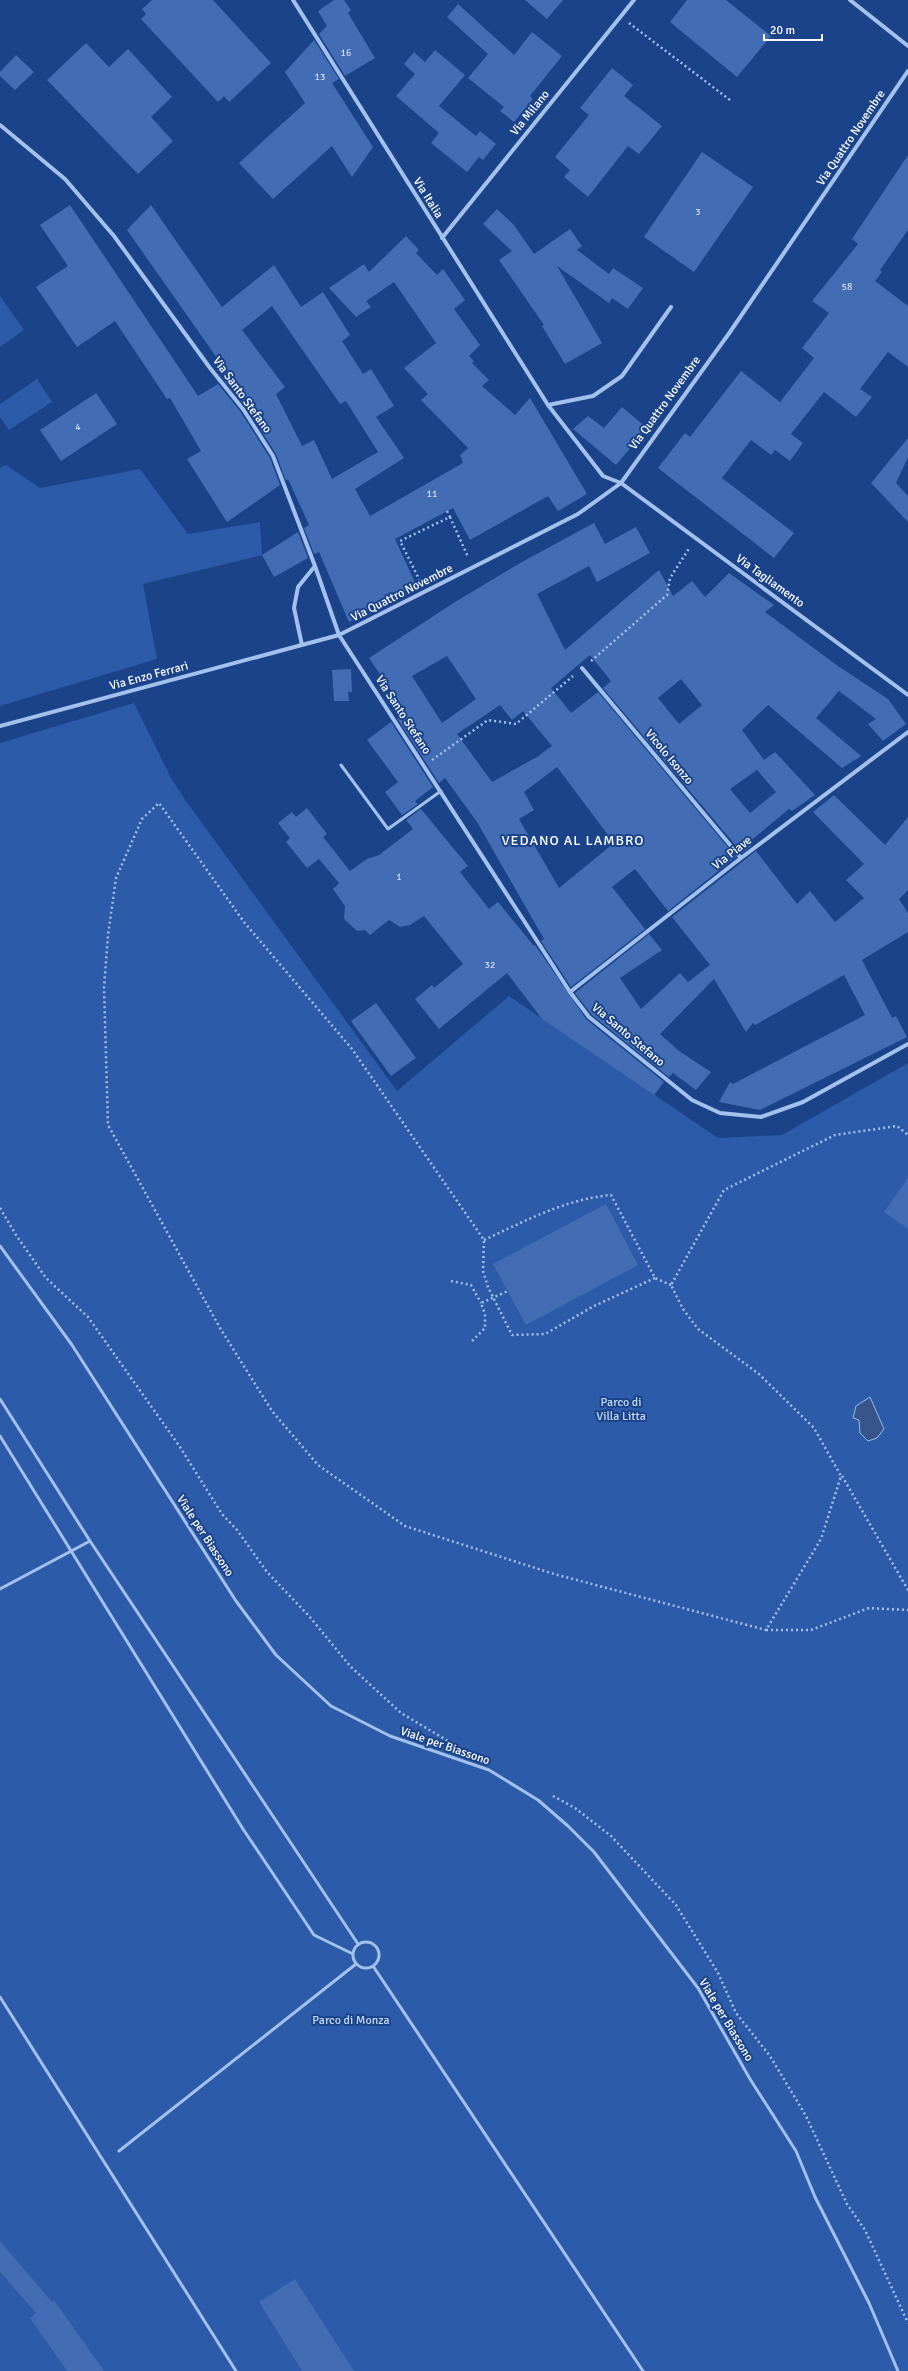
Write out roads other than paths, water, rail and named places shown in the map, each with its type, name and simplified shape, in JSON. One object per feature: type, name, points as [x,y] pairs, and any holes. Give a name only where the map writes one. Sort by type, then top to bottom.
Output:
[{"type":"street","name":"Via Italia","points":[[293,0],[548,406],[603,476],[621,483]]},
{"type":"street","name":"Via Milano","points":[[442,238],[634,0]]},
{"type":"street","points":[[850,0],[908,46]]},
{"type":"street","name":"Via Quattro Novembre","points":[[302,645],[339,636],[426,593],[578,514],[621,483],[730,332],[908,71]]},
{"type":"street","name":"Via Santo Stefano","points":[[0,125],[65,179],[85,202],[114,236],[210,368],[243,409],[272,456],[315,566],[339,636],[425,765],[570,992],[589,1017],[692,1100],[720,1113],[762,1117],[803,1102],[908,1044]]},
{"type":"street","points":[[548,406],[593,396],[622,376],[671,307]]},
{"type":"street","name":"Via Tagliamento","points":[[621,483],[908,695]]},
{"type":"street","points":[[302,645],[294,608],[298,587],[315,566]]},
{"type":"street","name":"Via Enzo Ferrari","points":[[0,726],[302,645]]},
{"type":"street","name":"Vicolo Isonzo","points":[[582,668],[741,858]]},
{"type":"street","name":"Via Piave","points":[[570,992],[741,858],[908,732]]},
{"type":"lane","points":[[341,765],[388,829],[441,791]]},
{"type":"lane","name":"Viale per Biassono","points":[[0,1246],[72,1345],[236,1601],[276,1655],[331,1706],[390,1736],[489,1770],[526,1792],[568,1826],[594,1852],[698,1988],[750,2079],[796,2150],[815,2197],[868,2303],[898,2371]]},
{"type":"lane","points":[[0,1399],[90,1541],[358,1944]]},
{"type":"lane","points":[[0,1436],[243,1829],[314,1935],[353,1954]]},
{"type":"lane","points":[[0,1589],[90,1541]]},
{"type":"lane","points":[[366,1942],[376,1948],[378,1956],[373,1966],[364,1968],[356,1964],[353,1954],[358,1944],[366,1942]]},
{"type":"lane","points":[[120,2151],[356,1964]]},
{"type":"lane","points":[[373,1966],[643,2371]]},
{"type":"lane","points":[[0,1997],[236,2371]]},
{"type":"district","name":"VEDANO AL LAMBRO","points":[[573,840]]},
{"type":"park label","name":"Parco di Villa Litta","points":[[621,1409]]},
{"type":"park label","name":"Parco di Monza","points":[[351,2020]]}]
